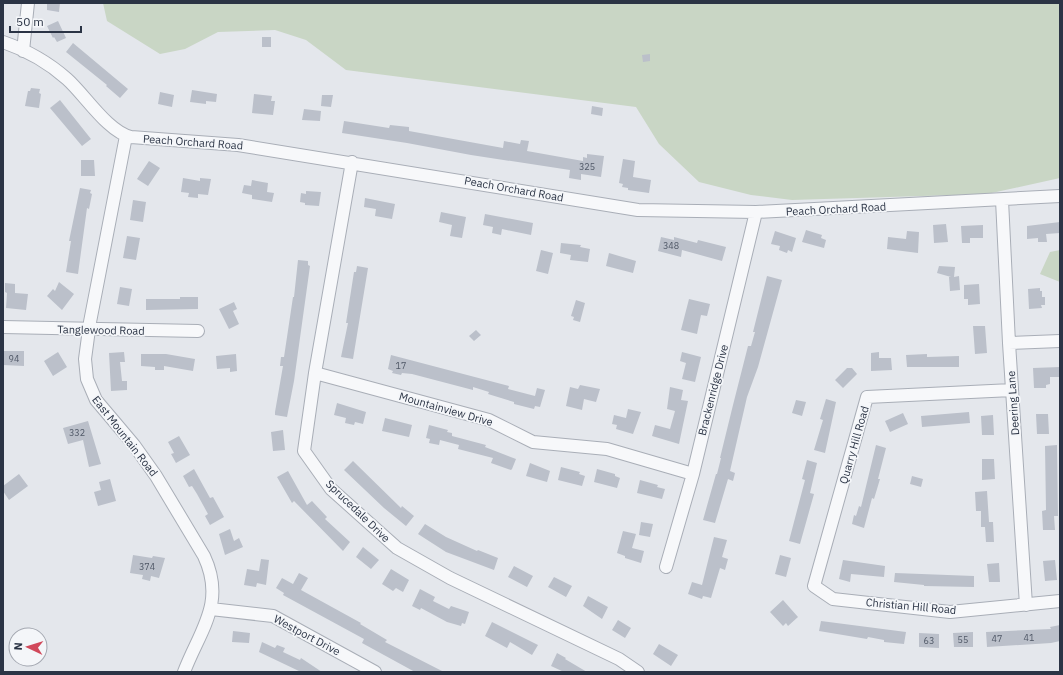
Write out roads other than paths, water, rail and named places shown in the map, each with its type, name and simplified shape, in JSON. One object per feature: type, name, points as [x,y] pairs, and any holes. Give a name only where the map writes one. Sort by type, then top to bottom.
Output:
[{"type":"street","points":[[23,51],[28,3]]},
{"type":"street","points":[[3,42],[47,64],[64,76],[111,125],[126,136]]},
{"type":"street","name":"Peach Orchard Road","points":[[126,136],[233,144],[352,162],[638,210],[756,212],[1060,196]]},
{"type":"street","name":"East Mountain Road","points":[[126,136],[102,255],[89,330],[86,370],[90,390],[101,406],[146,460],[204,556],[214,584],[211,609],[184,672]]},
{"type":"street","name":"Sprucedale Drive","points":[[352,162],[315,373],[304,452],[332,488],[397,548],[450,578],[619,660],[638,672]]},
{"type":"street","name":"Deering Lane","points":[[1002,200],[1009,344],[1026,605]]},
{"type":"street","name":"Brackenridge Drive","points":[[666,567],[693,474],[756,212]]},
{"type":"street","name":"Tanglewood Road","points":[[3,327],[89,330],[198,331]]},
{"type":"street","points":[[1009,344],[1060,341]]},
{"type":"street","name":"Mountainview Drive","points":[[315,373],[489,420],[533,442],[607,449],[693,474]]},
{"type":"street","name":"Quarry Hill Road","points":[[814,586],[867,397],[1012,390]]},
{"type":"street","name":"Christian Hill Road","points":[[814,586],[833,599],[950,612],[1026,605],[1060,600]]},
{"type":"street","name":"Westport Drive","points":[[211,609],[273,616],[375,672]]}]
